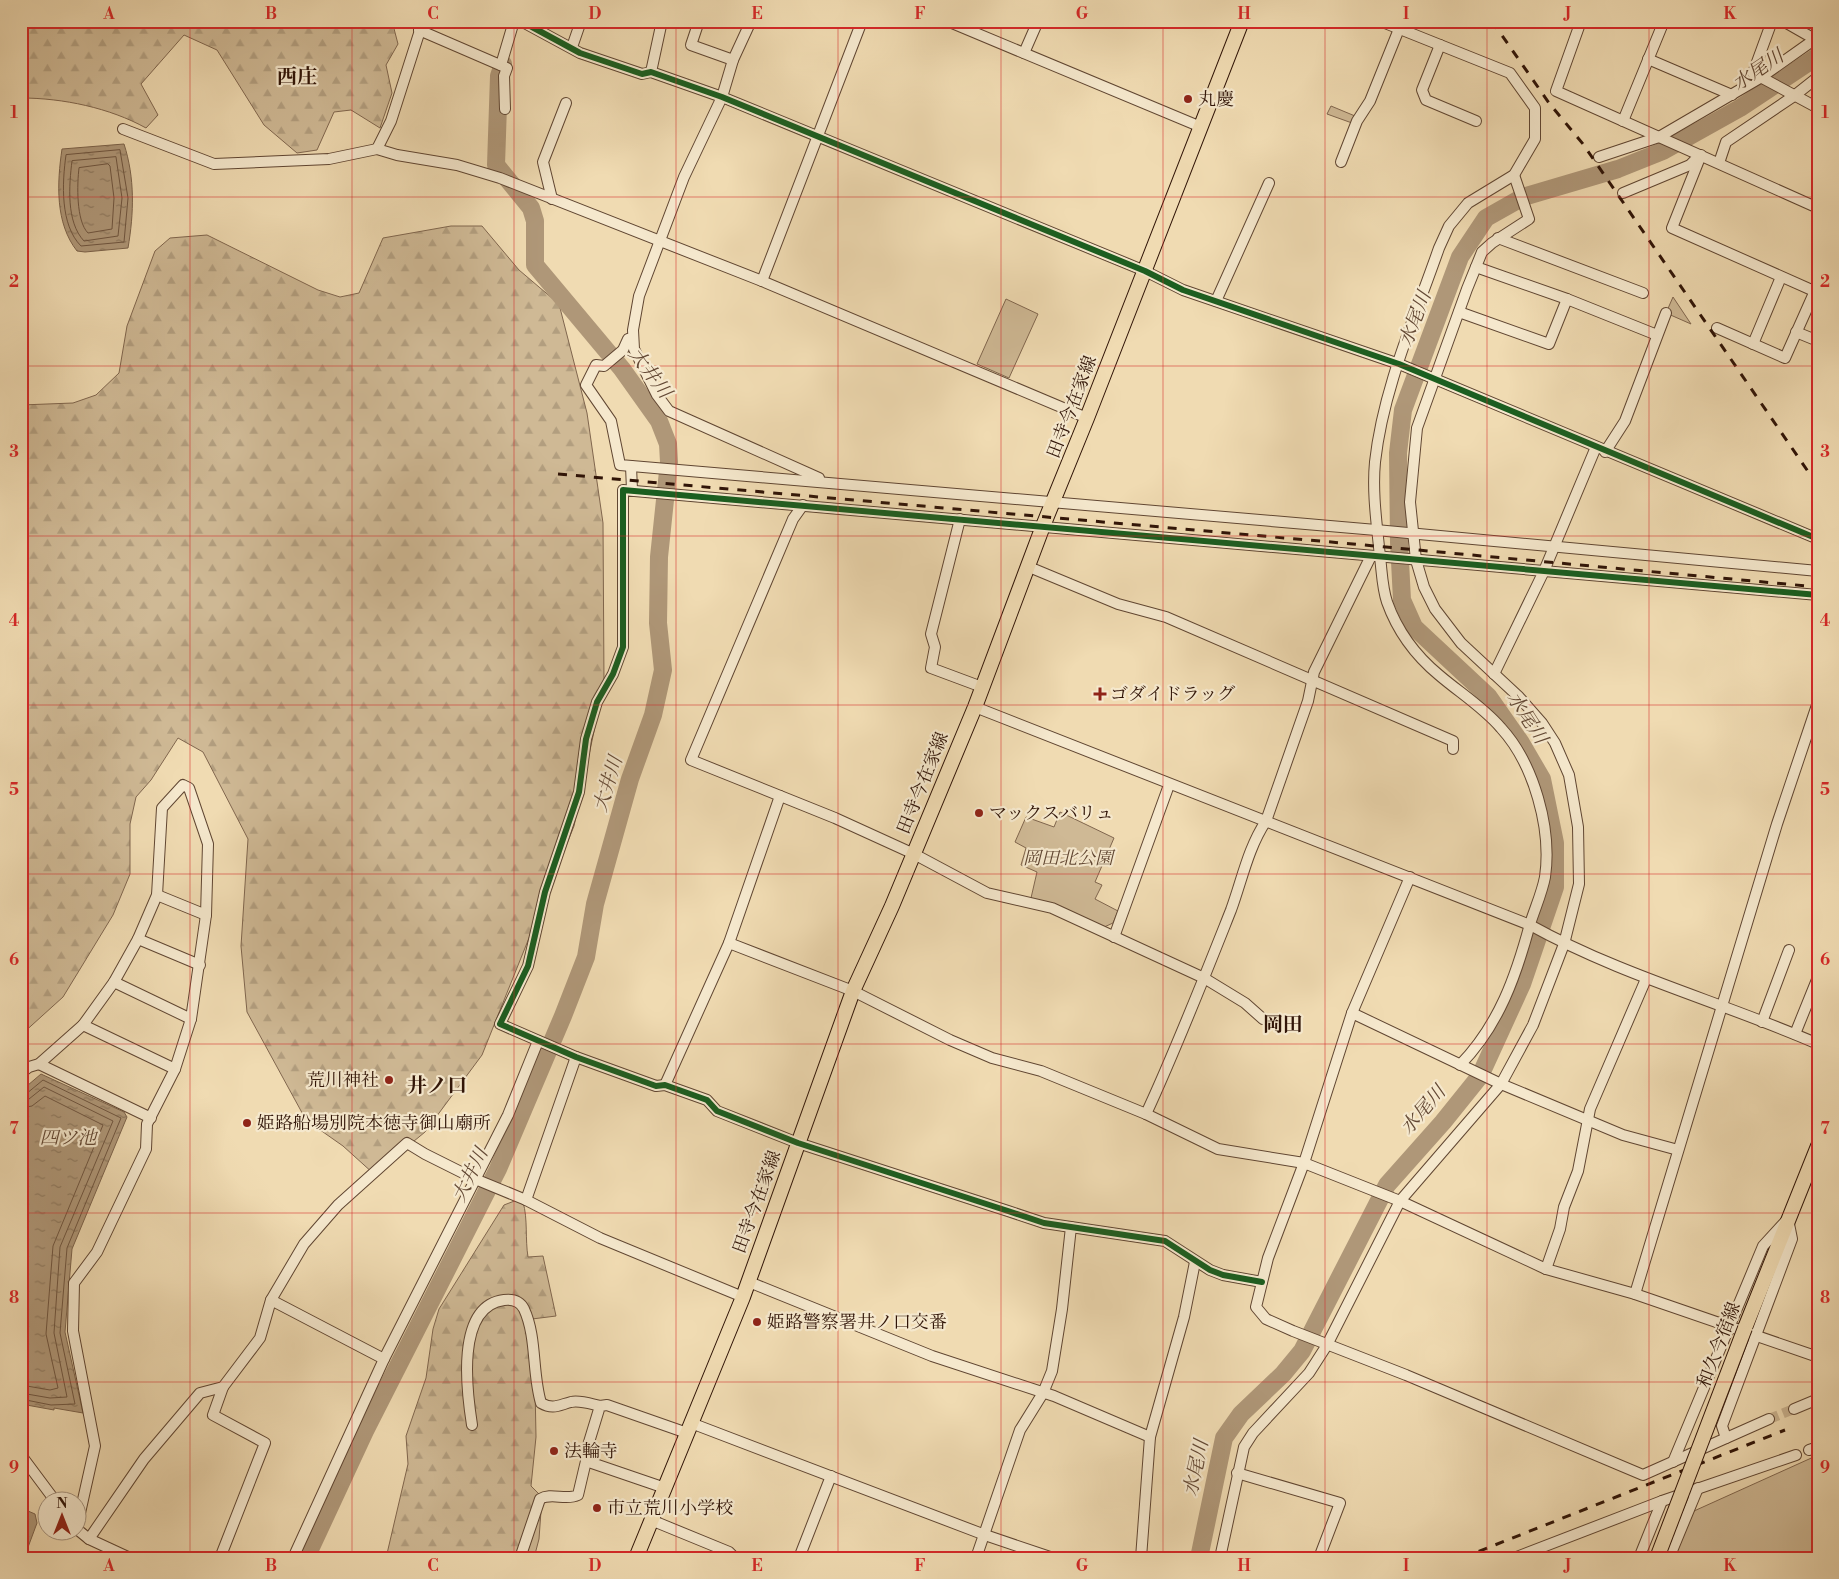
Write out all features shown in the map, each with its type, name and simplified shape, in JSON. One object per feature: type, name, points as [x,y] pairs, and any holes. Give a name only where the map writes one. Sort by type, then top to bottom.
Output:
[{"type":"main road","name":"田寺今在家線","points":[[636,1558],[743,1297],[853,991],[914,854],[975,707],[1043,526],[1242,21]]},
{"type":"main road","name":"和久今宿線","points":[[1657,1558],[1750,1332],[1788,1218],[1818,1146]]},
{"type":"street","points":[[500,65],[514,21]]},
{"type":"street","points":[[521,21],[545,36],[572,47],[580,53],[642,74],[651,72],[722,97],[1145,271],[1183,290],[1399,364],[1818,539]]},
{"type":"street","points":[[572,47],[581,21]]},
{"type":"street","points":[[651,72],[662,21]]},
{"type":"street","points":[[699,21],[692,45],[733,60]]},
{"type":"street","points":[[751,21],[733,60],[722,97],[684,177],[658,242],[639,296],[633,338],[634,349],[657,395],[669,410],[827,482]]},
{"type":"street","points":[[762,281],[816,136],[862,21]]},
{"type":"street","points":[[948,21],[1201,127]]},
{"type":"street","points":[[1024,53],[1038,21]]},
{"type":"street","points":[[1380,21],[1510,73],[1535,108],[1535,139],[1514,175],[1468,203],[1449,226],[1439,248],[1381,422],[1375,464],[1376,556],[1387,602],[1396,623],[1413,649],[1438,675],[1480,706],[1503,729],[1527,770],[1544,823],[1547,845],[1545,878],[1520,963],[1501,1009],[1477,1048],[1460,1065]]},
{"type":"street","points":[[1581,21],[1556,91],[1701,154],[1818,208]]},
{"type":"street","points":[[1623,121],[1664,21]]},
{"type":"street","points":[[1772,21],[1753,73],[1818,108]]},
{"type":"street","points":[[1599,157],[1659,137],[1760,78],[1817,39],[1783,21]]},
{"type":"street","points":[[377,149],[391,122],[421,26],[507,68],[504,76],[505,109]]},
{"type":"street","points":[[1341,162],[1357,121],[1370,101],[1399,29]]},
{"type":"street","points":[[1440,45],[1422,90],[1426,100],[1476,121]]},
{"type":"street","points":[[1648,59],[1732,95]]},
{"type":"street","points":[[1719,163],[1726,142],[1794,96],[1818,77]]},
{"type":"street","points":[[552,199],[543,162],[566,104]]},
{"type":"street","points":[[123,128],[214,164],[329,159],[377,149],[397,155],[457,165],[500,178],[658,242],[762,281],[1087,418]]},
{"type":"street","points":[[1623,193],[1690,165],[1701,154]]},
{"type":"street","points":[[1701,154],[1672,228],[1781,277],[1816,288],[1786,358],[1717,328]]},
{"type":"street","points":[[1220,1558],[1244,1447],[1253,1433],[1309,1373],[1326,1345],[1400,1201],[1501,1084],[1533,1025],[1564,944],[1579,884],[1576,802],[1569,775],[1555,743],[1542,723],[1519,697],[1461,643],[1435,609],[1424,587],[1416,560],[1415,534],[1410,502],[1411,470],[1417,428],[1476,266],[1482,252],[1498,238],[1529,219],[1514,175]]},
{"type":"street","points":[[1216,301],[1269,183]]},
{"type":"street","points":[[1498,238],[1644,293]]},
{"type":"street","points":[[1476,266],[1567,299],[1657,335]]},
{"type":"street","points":[[1754,344],[1781,277]]},
{"type":"street","points":[[1459,312],[1548,344],[1567,299]]},
{"type":"street","points":[[1494,674],[1600,449],[1625,421],[1666,313]]},
{"type":"street","points":[[1796,332],[1818,342]]},
{"type":"street","points":[[633,338],[628,339],[623,350],[604,366],[596,365],[586,385],[611,421],[620,465],[1376,530],[1818,571]]},
{"type":"street","points":[[631,466],[632,490]]},
{"type":"street","points":[[1262,1282],[1223,1275],[1195,1262],[1165,1241],[1142,1236],[1044,1223],[798,1143],[717,1111],[707,1100],[665,1085],[656,1086],[576,1057],[500,1024],[528,966],[545,892],[580,792],[586,739],[597,702],[613,674],[623,647],[623,490],[1818,596]]},
{"type":"street","points":[[803,505],[793,518],[691,760],[914,854],[987,893],[1052,908],[1204,978],[1245,1003],[1263,1019]]},
{"type":"street","points":[[960,519],[931,634],[935,647],[931,668],[982,687]]},
{"type":"street","points":[[1146,1114],[1180,1039],[1232,906],[1256,836],[1266,822],[1313,682],[1314,672],[1376,556]]},
{"type":"street","points":[[1029,567],[1118,604],[1166,617],[1453,741],[1453,749]]},
{"type":"street","points":[[1635,1294],[1777,824],[1818,702]]},
{"type":"street","points":[[975,707],[1169,785],[1410,877],[1530,925],[1564,944],[1646,979],[1818,1044]]},
{"type":"street","points":[[21,1073],[29,1067],[39,1064],[83,1025],[114,982],[138,939],[157,895],[162,808],[183,785],[189,788],[208,844],[206,914],[200,965],[190,1019],[175,1069],[147,1124],[146,1149],[97,1252],[74,1283],[73,1330],[95,1446],[85,1492]]},
{"type":"street","points":[[1114,937],[1169,785]]},
{"type":"street","points":[[665,1085],[729,943],[780,796]]},
{"type":"street","points":[[1410,877],[1352,1013],[1304,1163],[1268,1258],[1256,1307],[1266,1319],[1293,1331],[1406,1376],[1642,1475],[1770,1419]]},
{"type":"street","points":[[157,895],[206,914]]},
{"type":"street","points":[[138,939],[200,965]]},
{"type":"street","points":[[729,943],[853,991],[950,1040],[992,1058],[1041,1071],[1146,1114],[1218,1149],[1304,1163],[1400,1201],[1546,1268],[1635,1294],[1750,1332],[1818,1357]]},
{"type":"street","points":[[1762,1022],[1789,950]]},
{"type":"street","points":[[1795,1034],[1818,977]]},
{"type":"street","points":[[1546,1268],[1560,1229],[1564,1207],[1578,1171],[1587,1120],[1646,979]]},
{"type":"street","points":[[114,982],[190,1019]]},
{"type":"street","points":[[1352,1013],[1501,1084],[1623,1135],[1678,1150]]},
{"type":"street","points":[[83,1025],[175,1069]]},
{"type":"street","points":[[293,1558],[384,1359],[508,1115],[538,1041]]},
{"type":"street","points":[[526,1200],[576,1057]]},
{"type":"street","points":[[39,1064],[151,1118]]},
{"type":"street","points":[[220,1558],[265,1443],[213,1415],[223,1388],[260,1338],[271,1300],[304,1244],[338,1205],[407,1142],[425,1154],[475,1179],[526,1200],[600,1238],[743,1297]]},
{"type":"street","points":[[1674,1462],[1763,1246],[1788,1218]]},
{"type":"street","points":[[976,1558],[1020,1430],[1043,1394],[1053,1362],[1071,1227]]},
{"type":"street","points":[[1141,1558],[1150,1437],[1184,1317],[1195,1262]]},
{"type":"street","points":[[748,1282],[932,1356],[1043,1394],[1150,1437]]},
{"type":"street","points":[[271,1300],[384,1359]]},
{"type":"street","points":[[472,1425],[468,1387],[468,1337],[484,1311],[494,1303],[503,1300],[514,1300],[523,1308],[533,1348],[541,1403],[548,1407],[561,1406],[572,1402],[600,1406],[607,1405],[689,1428],[832,1476],[985,1535],[1053,1558]]},
{"type":"street","points":[[1726,1438],[1722,1426],[1750,1332]]},
{"type":"street","points":[[130,1558],[89,1539],[144,1459],[200,1393],[223,1388]]},
{"type":"street","points":[[1794,1409],[1818,1399]]},
{"type":"street","points":[[520,1558],[540,1499],[545,1496],[568,1497],[578,1494],[586,1461],[586,1452],[600,1406]]},
{"type":"street","points":[[21,1455],[49,1492]]},
{"type":"street","points":[[1514,1558],[1662,1501],[1796,1455]]},
{"type":"street","points":[[586,1461],[665,1488]]},
{"type":"street","points":[[1237,1473],[1340,1503],[1318,1558]]},
{"type":"street","points":[[800,1558],[832,1476]]},
{"type":"street","points":[[1669,1558],[1698,1488]]},
{"type":"street","points":[[1639,1558],[1662,1501]]},
{"type":"street","points":[[651,1520],[729,1552],[735,1558]]},
{"type":"green space","points":[[21,21],[392,21],[398,44],[386,65],[392,93],[380,128],[351,110],[334,112],[317,150],[297,153],[264,125],[217,50],[184,35],[141,84],[158,115],[146,128],[117,115],[70,102],[21,98]]},
{"type":"green space","points":[[1331,106],[1355,116],[1352,123],[1327,114]]},
{"type":"green space","points":[[451,226],[482,226],[519,270],[559,304],[587,413],[603,523],[604,684],[574,826],[482,1055],[425,1132],[374,1174],[343,1146],[306,1120],[247,1012],[241,946],[248,839],[203,752],[178,738],[151,780],[136,797],[130,824],[130,874],[113,915],[63,997],[21,1035],[21,405],[73,403],[96,395],[119,373],[127,326],[155,251],[170,238],[207,235],[318,290],[340,297],[359,293],[383,238]]},
{"type":"green space","points":[[1673,297],[1691,324],[1666,313]]},
{"type":"green space","points":[[1006,299],[1038,314],[1009,378],[977,364]]},
{"type":"green space","name":"岡田北公園","points":[[1060,812],[1114,838],[1095,882],[1102,885],[1095,899],[1118,911],[1113,923],[1102,928],[1031,898],[1037,872],[1021,865],[1026,848],[1015,842],[1026,817],[1054,827]]},
{"type":"green space","points":[[517,1200],[523,1202],[525,1209],[528,1257],[543,1256],[556,1316],[524,1320],[535,1386],[536,1437],[531,1486],[542,1497],[539,1539],[534,1558],[386,1558],[408,1464],[406,1436],[426,1378],[433,1329],[439,1309],[504,1205]]},
{"type":"green space","points":[[1818,1455],[1818,1558],[1674,1558],[1689,1518],[1694,1511]]},
{"type":"water","points":[[124,144],[132,183],[128,248],[77,251],[65,228],[59,202],[59,175],[62,149]]},
{"type":"water","name":"四ツ池","points":[[41,1074],[124,1112],[127,1117],[72,1249],[65,1332],[83,1413],[21,1404],[21,1091]]},
{"type":"water","points":[[21,1508],[35,1514],[37,1523],[24,1558],[21,1558]]},
{"type":"waterway","name":"水尾川","points":[[1199,1558],[1224,1438],[1241,1414],[1283,1374],[1302,1351],[1387,1185],[1443,1122],[1480,1076],[1522,984],[1555,887],[1555,843],[1542,779],[1521,743],[1488,696],[1414,627],[1402,600],[1398,453],[1403,410],[1460,257],[1486,218],[1523,197],[1618,169],[1663,151],[1740,108],[1818,56]]},
{"type":"waterway","name":"大井川","points":[[306,1558],[365,1431],[498,1169],[563,1016],[586,957],[595,904],[630,779],[653,715],[663,670],[658,623],[659,557],[669,462],[668,444],[659,421],[622,369],[535,265],[535,221],[531,208],[496,165],[499,76],[503,64]]},
{"type":"tunnel","points":[[1769,1419],[1794,1409]]},
{"type":"railway","points":[[1492,21],[1549,103],[1583,144],[1818,486]]},
{"type":"railway","points":[[558,474],[1818,587]]},
{"type":"railway","points":[[1462,1558],[1785,1430]]},
{"type":"cycle path","points":[[521,21],[580,53],[642,74],[651,72],[722,97],[1145,271],[1183,290],[1399,364],[1818,539]]},
{"type":"cycle path","points":[[1262,1282],[1223,1275],[1210,1270],[1165,1241],[1044,1223],[798,1143],[717,1111],[707,1100],[665,1085],[656,1086],[576,1057],[500,1024],[528,966],[545,892],[579,792],[586,739],[597,702],[613,674],[623,647],[623,490],[1818,595]]},
{"type":"place","name":"丸慶","points":[[1188,99]]},
{"type":"place","name":"ゴダイドラッグ","points":[[1100,694]]},
{"type":"place","name":"マックスバリュ","points":[[979,813]]},
{"type":"place","name":"荒川神社","points":[[389,1080]]},
{"type":"place","name":"姫路船場別院本徳寺御山廟所","points":[[247,1123]]},
{"type":"place","name":"姫路警察署井ノ口交番","points":[[757,1322]]},
{"type":"place","name":"法輪寺","points":[[554,1451]]},
{"type":"place","name":"市立荒川小学校","points":[[597,1508]]},
{"type":"district","name":"西庄","points":[[297,77]]},
{"type":"district","name":"岡田","points":[[1283,1025]]},
{"type":"district","name":"井ノ口","points":[[437,1086]]}]
